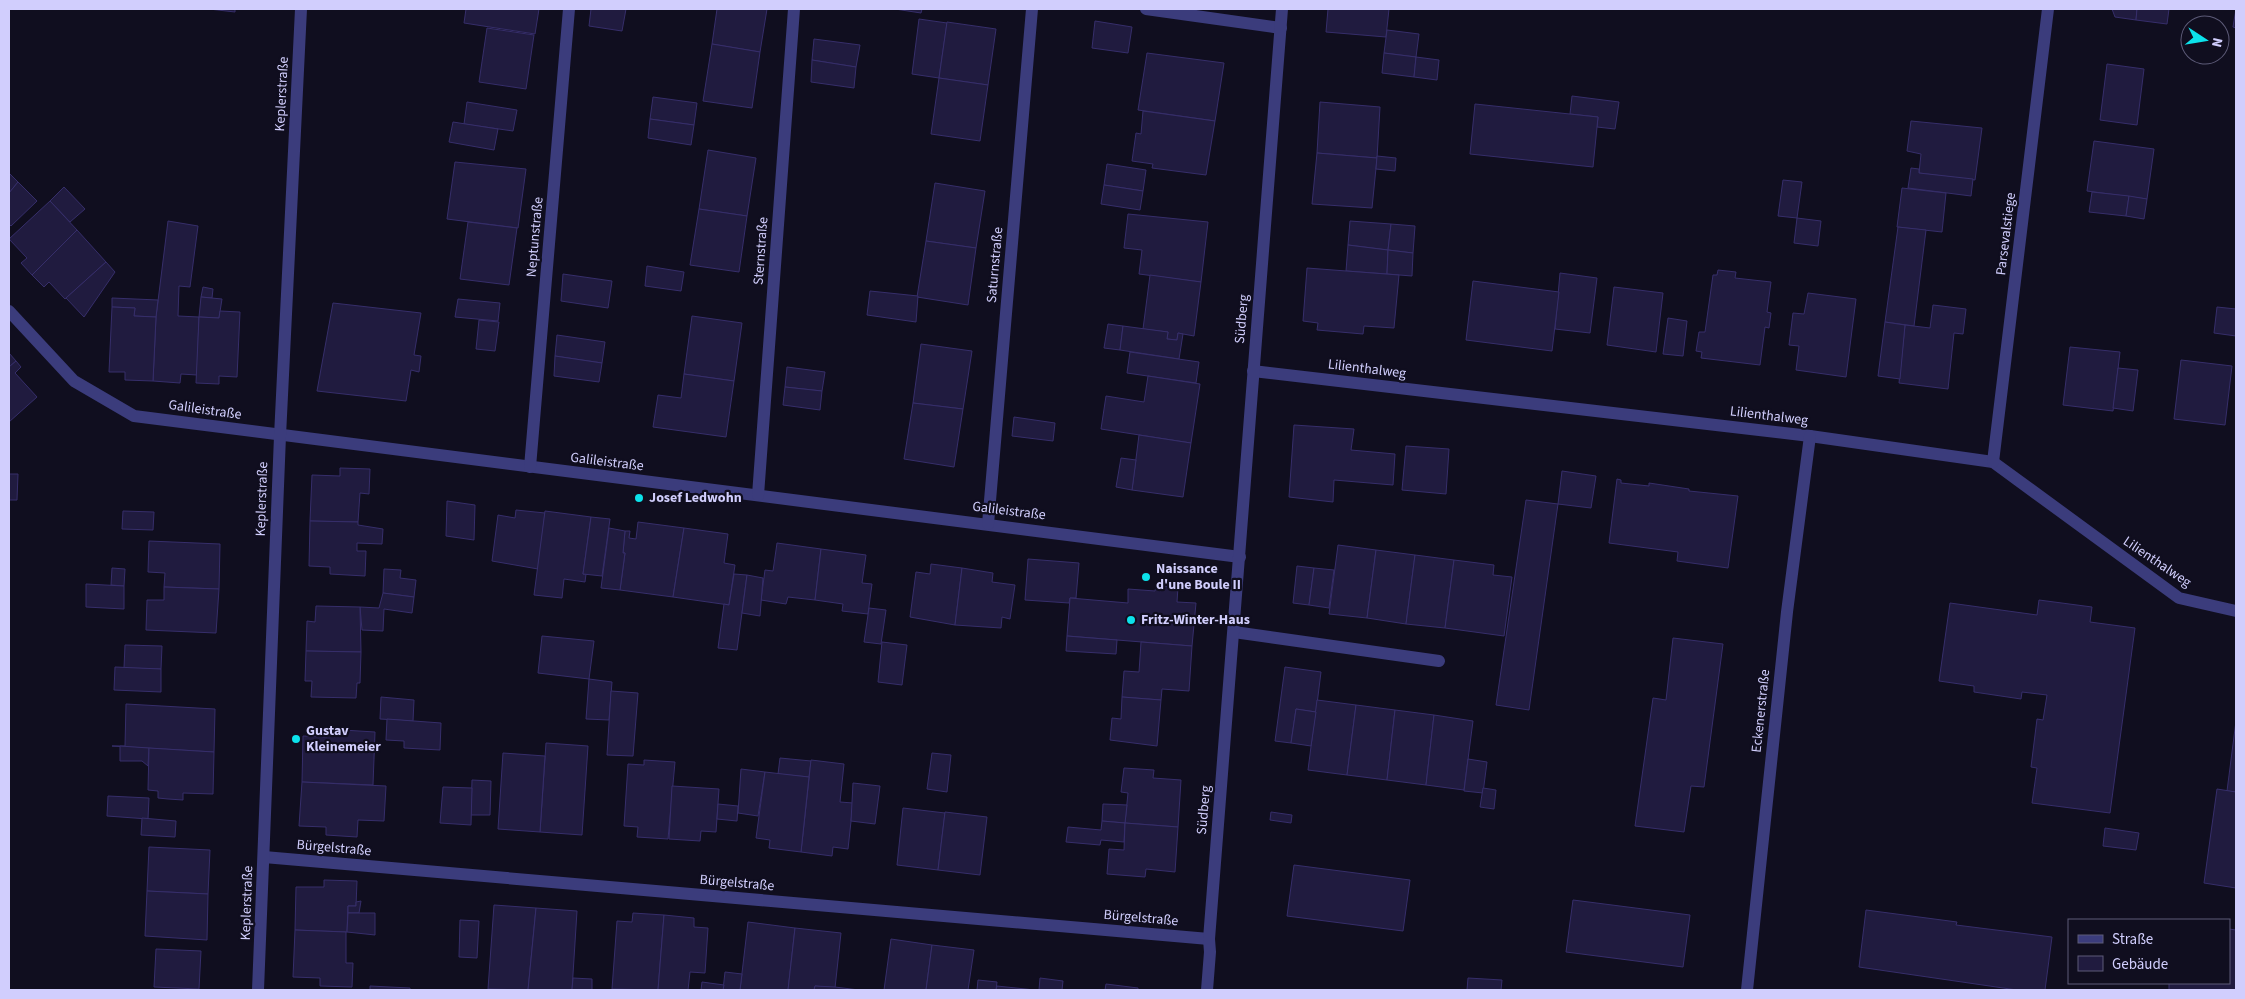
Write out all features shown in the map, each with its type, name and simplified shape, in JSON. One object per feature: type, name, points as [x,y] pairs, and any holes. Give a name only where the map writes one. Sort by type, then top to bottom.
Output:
[{"type":"street","name":"Keplerstraße","points":[[258,990],[280,436],[301,9]]},
{"type":"street","name":"Neptunstraße","points":[[530,467],[569,9]]},
{"type":"street","name":"Sternstraße","points":[[758,495],[794,9]]},
{"type":"street","name":"Saturnstraße","points":[[988,524],[1032,9]]},
{"type":"street","points":[[1146,9],[1281,28]]},
{"type":"street","name":"Südberg","points":[[1206,990],[1210,952],[1208,939],[1240,558],[1282,9]]},
{"type":"street","name":"Parsevalstiege","points":[[1993,462],[2048,9]]},
{"type":"street","name":"Galileistraße","points":[[9,311],[74,381],[134,416],[280,436],[988,524],[1240,558]]},
{"type":"street","name":"Lilienthalweg","points":[[1253,371],[1810,436],[1993,462],[2179,598],[2236,611]]},
{"type":"street","name":"Eckenerstraße","points":[[1747,990],[1787,612],[1810,436]]},
{"type":"street","points":[[1234,632],[1439,661]]},
{"type":"street","name":"Bürgelstraße","points":[[264,857],[1208,939]]},
{"type":"building","points":[[209,9],[235,9],[235,12]]},
{"type":"building","points":[[466,9],[539,9],[535,34],[464,23]]},
{"type":"building","points":[[591,9],[626,9],[622,31],[589,26]]},
{"type":"building","points":[[717,9],[767,9],[760,52],[712,44]]},
{"type":"building","points":[[895,9],[922,9],[921,13]]},
{"type":"building","points":[[1328,9],[1389,9],[1386,37],[1326,32]]},
{"type":"building","points":[[2112,9],[2137,9],[2136,20],[2115,17]]},
{"type":"building","points":[[2137,9],[2169,9],[2167,24],[2136,20]]},
{"type":"building","points":[[2236,9],[2236,28],[2233,27]]},
{"type":"building","points":[[919,19],[947,23],[939,78],[912,74]]},
{"type":"building","points":[[1095,21],[1132,27],[1128,53],[1092,48]]},
{"type":"building","points":[[947,22],[996,29],[988,85],[939,78]]},
{"type":"building","points":[[487,28],[534,35],[526,89],[479,82]]},
{"type":"building","points":[[1387,30],[1419,34],[1416,57],[1384,53]]},
{"type":"building","points":[[814,39],[860,45],[856,67],[812,60]]},
{"type":"building","points":[[712,44],[760,52],[752,108],[703,101]]},
{"type":"building","points":[[1147,53],[1224,63],[1215,121],[1138,110]]},
{"type":"building","points":[[1384,53],[1416,57],[1414,77],[1382,73]]},
{"type":"building","points":[[1416,57],[1439,60],[1437,80],[1414,77]]},
{"type":"building","points":[[812,60],[856,67],[854,88],[811,82]]},
{"type":"building","points":[[2107,64],[2144,69],[2137,125],[2100,120]]},
{"type":"building","points":[[939,78],[988,85],[980,141],[931,134]]},
{"type":"building","points":[[1572,96],[1619,102],[1615,129],[1597,127],[1598,117],[1570,114]]},
{"type":"building","points":[[653,97],[697,103],[694,125],[650,119]]},
{"type":"building","points":[[467,102],[517,110],[513,131],[464,124]]},
{"type":"building","points":[[1320,102],[1380,107],[1377,158],[1317,153]]},
{"type":"building","points":[[1475,104],[1598,117],[1593,167],[1470,154]]},
{"type":"building","points":[[1143,111],[1215,121],[1206,175],[1152,168],[1153,164],[1132,161],[1136,133],[1141,134]]},
{"type":"building","points":[[650,119],[694,125],[691,145],[648,138]]},
{"type":"building","points":[[1911,121],[1982,128],[1975,180],[1919,173],[1921,154],[1907,151]]},
{"type":"building","points":[[453,122],[498,129],[494,150],[449,142]]},
{"type":"building","points":[[2094,141],[2154,149],[2147,199],[2087,191]]},
{"type":"building","points":[[708,150],[756,158],[747,216],[699,209]]},
{"type":"building","points":[[1317,153],[1377,158],[1372,208],[1312,204]]},
{"type":"building","points":[[1377,156],[1396,158],[1395,171],[1376,169]]},
{"type":"building","points":[[455,162],[526,169],[518,228],[447,219]]},
{"type":"building","points":[[1107,164],[1146,170],[1143,191],[1104,185]]},
{"type":"building","points":[[1911,168],[1919,169],[1919,173],[1973,179],[1971,196],[1908,188]]},
{"type":"building","points":[[9,173],[18,182],[9,193]]},
{"type":"building","points":[[1783,180],[1802,182],[1797,218],[1778,216]]},
{"type":"building","points":[[18,182],[37,201],[11,226],[9,224],[9,193]]},
{"type":"building","points":[[935,183],[985,191],[976,248],[926,241]]},
{"type":"building","points":[[1104,185],[1143,191],[1140,210],[1101,204]]},
{"type":"building","points":[[64,187],[85,209],[70,222],[50,201]]},
{"type":"building","points":[[1902,188],[1946,193],[1942,232],[1897,227]]},
{"type":"building","points":[[2092,192],[2129,196],[2126,216],[2089,212]]},
{"type":"building","points":[[2129,196],[2147,199],[2144,219],[2126,216]]},
{"type":"building","points":[[50,201],[77,230],[32,275],[21,263],[27,258],[9,239]]},
{"type":"building","points":[[699,209],[747,216],[739,272],[690,265]]},
{"type":"building","points":[[1128,214],[1208,222],[1201,282],[1139,274],[1142,250],[1124,248]]},
{"type":"building","points":[[1797,218],[1821,221],[1818,246],[1794,243]]},
{"type":"building","points":[[168,221],[198,226],[190,287],[179,286],[178,316],[199,317],[197,375],[181,374],[180,383],[153,381],[156,317]]},
{"type":"building","points":[[1350,221],[1391,224],[1388,250],[1348,245]]},
{"type":"building","points":[[468,222],[517,228],[509,285],[460,279]]},
{"type":"building","points":[[1391,224],[1415,226],[1413,253],[1388,250]]},
{"type":"building","points":[[1898,227],[1926,230],[1914,326],[1885,322]]},
{"type":"building","points":[[77,230],[106,262],[65,299],[49,282],[44,287],[32,275]]},
{"type":"building","points":[[926,241],[976,248],[968,305],[917,297]]},
{"type":"building","points":[[1348,245],[1388,250],[1387,274],[1346,271]]},
{"type":"building","points":[[1388,250],[1413,253],[1412,276],[1387,274]]},
{"type":"building","points":[[106,262],[115,272],[84,317],[66,298]]},
{"type":"building","points":[[647,266],[684,272],[681,291],[645,286]]},
{"type":"building","points":[[1307,268],[1399,275],[1394,328],[1364,326],[1363,334],[1317,330],[1318,323],[1303,321]]},
{"type":"building","points":[[1718,270],[1736,272],[1735,278],[1771,282],[1767,312],[1771,313],[1769,328],[1765,327],[1760,365],[1701,358],[1702,352],[1696,351],[1699,332],[1705,332],[1713,275],[1717,275]]},
{"type":"building","points":[[1560,273],[1597,278],[1590,333],[1555,329]]},
{"type":"building","points":[[563,274],[612,281],[608,308],[561,301]]},
{"type":"building","points":[[1150,275],[1201,282],[1194,336],[1178,333],[1177,340],[1167,339],[1168,332],[1143,329]]},
{"type":"building","points":[[1473,281],[1559,292],[1552,351],[1466,340]]},
{"type":"building","points":[[203,287],[213,289],[212,298],[201,297]]},
{"type":"building","points":[[1614,287],[1663,293],[1656,352],[1607,345]]},
{"type":"building","points":[[870,291],[918,296],[916,322],[867,315]]},
{"type":"building","points":[[1808,293],[1856,299],[1846,377],[1796,370],[1799,346],[1789,345],[1793,313],[1804,314]]},
{"type":"building","points":[[201,297],[222,299],[219,318],[199,317]]},
{"type":"building","points":[[112,298],[158,300],[156,317],[134,316],[135,308],[112,307]]},
{"type":"building","points":[[458,299],[500,303],[498,321],[455,317]]},
{"type":"building","points":[[333,303],[421,313],[414,355],[421,356],[419,372],[411,370],[406,401],[317,391]]},
{"type":"building","points":[[1933,305],[1966,309],[1963,334],[1954,333],[1948,389],[1899,383],[1905,325],[1930,328]]},
{"type":"building","points":[[112,307],[135,308],[134,316],[156,317],[153,381],[125,380],[125,372],[109,372]]},
{"type":"building","points":[[2217,307],[2236,309],[2236,336],[2214,333]]},
{"type":"building","points":[[220,311],[240,312],[237,377],[219,376],[219,384],[196,383],[199,317],[219,318]]},
{"type":"building","points":[[692,316],[742,323],[734,381],[684,374]]},
{"type":"building","points":[[1668,318],[1687,321],[1683,356],[1663,354]]},
{"type":"building","points":[[479,320],[499,322],[495,351],[476,349]]},
{"type":"building","points":[[1885,322],[1905,325],[1900,379],[1878,376]]},
{"type":"building","points":[[1108,324],[1123,326],[1120,350],[1104,348]]},
{"type":"building","points":[[1123,326],[1168,332],[1167,339],[1177,340],[1178,333],[1183,334],[1179,359],[1120,350]]},
{"type":"building","points":[[557,335],[605,342],[602,363],[555,356]]},
{"type":"building","points":[[921,344],[972,351],[963,409],[913,403]]},
{"type":"building","points":[[2070,347],[2120,352],[2113,411],[2063,405]]},
{"type":"building","points":[[1130,352],[1199,362],[1196,383],[1127,373]]},
{"type":"building","points":[[9,353],[16,361],[9,367]]},
{"type":"building","points":[[555,356],[602,363],[599,382],[554,376]]},
{"type":"building","points":[[2181,360],[2232,366],[2225,425],[2174,419]]},
{"type":"building","points":[[16,361],[21,367],[15,373],[37,397],[9,422],[9,367]]},
{"type":"building","points":[[787,367],[825,372],[822,391],[785,387]]},
{"type":"building","points":[[2118,368],[2138,370],[2133,411],[2113,408]]},
{"type":"building","points":[[684,374],[734,381],[726,437],[653,427],[658,395],[681,398]]},
{"type":"building","points":[[1148,376],[1200,384],[1191,443],[1101,429],[1106,396],[1144,402]]},
{"type":"building","points":[[785,387],[822,391],[820,410],[783,405]]},
{"type":"building","points":[[913,403],[963,409],[954,467],[904,459]]},
{"type":"building","points":[[1014,417],[1055,423],[1053,441],[1012,436]]},
{"type":"building","points":[[1294,425],[1354,429],[1351,450],[1395,454],[1393,485],[1334,480],[1333,502],[1289,497]]},
{"type":"building","points":[[1139,435],[1191,443],[1183,497],[1132,490]]},
{"type":"building","points":[[1406,446],[1449,449],[1446,494],[1402,490]]},
{"type":"building","points":[[1121,458],[1136,460],[1132,490],[1116,487]]},
{"type":"building","points":[[340,468],[370,469],[369,494],[360,493],[358,522],[310,521],[312,475],[340,476]]},
{"type":"building","points":[[1562,471],[1596,476],[1591,508],[1558,504]]},
{"type":"building","points":[[9,474],[18,474],[17,500],[9,500]]},
{"type":"building","points":[[1617,479],[1621,480],[1621,483],[1649,486],[1649,483],[1689,489],[1689,491],[1738,496],[1728,568],[1677,561],[1678,552],[1609,543]]},
{"type":"building","points":[[1526,500],[1558,504],[1529,710],[1496,705]]},
{"type":"building","points":[[447,501],[475,505],[474,540],[446,536]]},
{"type":"building","points":[[516,510],[545,513],[538,569],[492,561],[498,515],[515,518]]},
{"type":"building","points":[[123,511],[154,512],[153,530],[122,529]]},
{"type":"building","points":[[545,511],[591,517],[583,574],[586,574],[585,582],[564,579],[562,598],[534,595]]},
{"type":"building","points":[[591,517],[610,519],[602,576],[583,574]]},
{"type":"building","points":[[310,521],[358,522],[358,525],[383,529],[382,544],[357,543],[357,551],[366,551],[365,576],[330,574],[330,567],[309,566]]},
{"type":"building","points":[[638,522],[684,528],[673,597],[620,590],[625,553],[623,553],[625,531],[630,531],[629,538],[636,539]]},
{"type":"building","points":[[609,528],[625,531],[623,553],[625,553],[620,590],[601,588]]},
{"type":"building","points":[[684,528],[728,534],[724,563],[735,565],[729,605],[673,597]]},
{"type":"building","points":[[149,541],[220,544],[219,589],[164,587],[165,573],[148,572]]},
{"type":"building","points":[[777,543],[821,549],[815,600],[788,597],[786,604],[761,600],[765,570],[773,571]]},
{"type":"building","points":[[1338,545],[1376,550],[1367,618],[1329,614]]},
{"type":"building","points":[[821,549],[866,555],[862,583],[872,584],[868,614],[842,611],[843,604],[815,600]]},
{"type":"building","points":[[1376,550],[1415,555],[1406,624],[1367,618]]},
{"type":"building","points":[[1415,555],[1454,560],[1445,628],[1406,624]]},
{"type":"building","points":[[1028,559],[1079,563],[1076,598],[1070,598],[1069,603],[1025,600]]},
{"type":"building","points":[[1454,560],[1494,565],[1493,575],[1512,577],[1504,636],[1445,628]]},
{"type":"building","points":[[931,564],[962,568],[955,625],[910,617],[916,572],[930,574]]},
{"type":"building","points":[[1297,566],[1314,568],[1309,605],[1293,603]]},
{"type":"building","points":[[112,568],[125,569],[124,586],[111,585]]},
{"type":"building","points":[[962,568],[993,573],[992,582],[1015,585],[1010,619],[1002,617],[1001,628],[955,625]]},
{"type":"building","points":[[1314,568],[1334,570],[1329,608],[1309,605]]},
{"type":"building","points":[[384,569],[401,570],[400,578],[416,580],[414,597],[383,593]]},
{"type":"building","points":[[734,574],[747,575],[737,650],[718,648],[724,604],[729,605]]},
{"type":"building","points":[[747,575],[763,578],[760,616],[742,613]]},
{"type":"building","points":[[86,584],[124,586],[124,609],[86,607]]},
{"type":"building","name":"Fritz-Winter-Haus","points":[[1156,586],[1178,587],[1177,602],[1196,603],[1192,646],[1067,636],[1070,598],[1128,603],[1128,589],[1155,591]]},
{"type":"building","points":[[164,587],[219,589],[216,633],[146,630],[147,600],[164,600]]},
{"type":"building","points":[[383,593],[414,597],[412,613],[384,609],[383,631],[362,630],[360,607],[379,608]]},
{"type":"building","points":[[2039,600],[2092,607],[2090,622],[2135,628],[2110,813],[2032,803],[2037,768],[2031,767],[2037,719],[2043,720],[2047,695],[2022,692],[2021,699],[1974,692],[1974,686],[1939,681],[1950,603],[2037,615]]},
{"type":"building","points":[[316,606],[360,607],[361,652],[306,651],[307,621],[315,622]]},
{"type":"building","points":[[869,608],[886,610],[881,644],[864,642]]},
{"type":"building","points":[[542,636],[594,641],[589,679],[538,673]]},
{"type":"building","points":[[1067,636],[1117,640],[1116,654],[1066,651]]},
{"type":"building","points":[[1673,638],[1723,644],[1704,787],[1691,786],[1684,832],[1635,826],[1653,698],[1666,700]]},
{"type":"building","points":[[882,642],[907,645],[902,685],[878,682]]},
{"type":"building","points":[[1141,642],[1192,646],[1189,691],[1162,689],[1161,700],[1122,697],[1124,671],[1139,672]]},
{"type":"building","points":[[125,645],[162,646],[161,669],[124,668]]},
{"type":"building","points":[[306,651],[361,652],[360,683],[357,683],[356,698],[311,697],[312,681],[305,681]]},
{"type":"building","points":[[115,667],[161,669],[161,692],[114,690]]},
{"type":"building","points":[[1285,667],[1321,672],[1316,712],[1296,709],[1291,743],[1275,741]]},
{"type":"building","points":[[589,679],[612,682],[609,720],[586,719]]},
{"type":"building","points":[[611,691],[638,693],[633,756],[607,755]]},
{"type":"building","points":[[381,697],[414,700],[413,721],[380,719]]},
{"type":"building","points":[[1122,697],[1161,700],[1157,746],[1110,740],[1112,718],[1121,719]]},
{"type":"building","points":[[1317,700],[1356,705],[1347,775],[1308,770]]},
{"type":"building","points":[[126,704],[215,709],[214,752],[112,746],[125,746]]},
{"type":"building","points":[[1356,705],[1395,710],[1387,780],[1347,775]]},
{"type":"building","points":[[1296,709],[1316,712],[1311,746],[1291,743]]},
{"type":"building","points":[[1395,710],[1434,715],[1426,785],[1387,780]]},
{"type":"building","points":[[1434,715],[1473,721],[1464,790],[1426,785]]},
{"type":"building","points":[[387,719],[441,723],[440,750],[404,748],[404,741],[386,740]]},
{"type":"building","points":[[2236,721],[2236,792],[2227,791]]},
{"type":"building","points":[[327,729],[375,732],[373,785],[302,782],[303,736],[327,737]]},
{"type":"building","points":[[546,743],[588,746],[582,835],[540,832]]},
{"type":"building","points":[[120,746],[149,748],[148,766],[142,761],[120,761]]},
{"type":"building","points":[[149,748],[214,752],[213,794],[183,793],[183,800],[158,798],[158,791],[148,790]]},
{"type":"building","points":[[503,753],[545,756],[540,832],[498,829]]},
{"type":"building","points":[[932,753],[951,755],[947,792],[927,789]]},
{"type":"building","points":[[780,758],[811,761],[809,777],[778,774]]},
{"type":"building","points":[[1468,759],[1487,762],[1483,793],[1464,791]]},
{"type":"building","points":[[644,760],[675,762],[668,839],[637,837],[638,827],[624,826],[628,764],[644,765]]},
{"type":"building","points":[[811,760],[844,764],[840,802],[853,803],[848,849],[833,847],[832,856],[801,852]]},
{"type":"building","points":[[1124,768],[1154,770],[1153,778],[1181,780],[1178,827],[1125,823],[1128,793],[1121,792]]},
{"type":"building","points":[[741,769],[765,772],[758,816],[738,813]]},
{"type":"building","points":[[765,772],[809,777],[801,852],[769,848],[770,840],[756,838]]},
{"type":"building","points":[[472,780],[491,781],[490,815],[471,815]]},
{"type":"building","points":[[302,782],[386,786],[384,821],[358,820],[357,837],[326,835],[326,827],[299,826]]},
{"type":"building","points":[[853,783],[880,786],[875,824],[851,821]]},
{"type":"building","points":[[672,786],[719,789],[716,832],[701,831],[700,841],[669,839]]},
{"type":"building","points":[[443,787],[472,788],[471,825],[440,823]]},
{"type":"building","points":[[1483,788],[1496,790],[1494,809],[1480,807]]},
{"type":"building","points":[[2217,789],[2236,792],[2236,888],[2204,883]]},
{"type":"building","points":[[108,796],[149,798],[148,819],[107,816]]},
{"type":"building","points":[[718,804],[738,806],[737,821],[717,819]]},
{"type":"building","points":[[1103,804],[1127,805],[1125,823],[1102,821]]},
{"type":"building","points":[[903,808],[945,813],[938,870],[897,865]]},
{"type":"building","points":[[945,812],[987,817],[980,875],[938,870]]},
{"type":"building","points":[[1271,812],[1292,815],[1291,823],[1270,820]]},
{"type":"building","points":[[142,818],[176,821],[175,837],[141,835]]},
{"type":"building","points":[[1102,821],[1125,823],[1124,842],[1101,840],[1100,845],[1066,842],[1068,827],[1101,830]]},
{"type":"building","points":[[1125,823],[1178,827],[1175,872],[1146,869],[1145,877],[1107,874],[1109,849],[1124,850]]},
{"type":"building","points":[[2105,828],[2139,833],[2136,850],[2103,846]]},
{"type":"building","points":[[149,847],[210,850],[208,894],[147,891]]},
{"type":"building","points":[[1294,865],[1410,880],[1403,931],[1287,916]]},
{"type":"building","points":[[324,880],[357,881],[356,906],[348,906],[347,932],[295,930],[296,887],[324,887]]},
{"type":"building","points":[[147,891],[208,894],[207,940],[145,936]]},
{"type":"building","points":[[1573,900],[1690,915],[1683,967],[1566,952]]},
{"type":"building","points":[[361,901],[359,913],[348,913],[348,906],[356,906],[356,902]]},
{"type":"building","points":[[494,905],[536,908],[528,990],[488,989]]},
{"type":"building","points":[[536,908],[577,911],[572,990],[528,990]]},
{"type":"building","points":[[1866,910],[1957,922],[1956,925],[2052,937],[2045,990],[2017,990],[1859,967]]},
{"type":"building","points":[[348,913],[375,913],[375,935],[347,932]]},
{"type":"building","points":[[633,913],[664,915],[658,990],[612,989],[617,921],[632,922]]},
{"type":"building","points":[[664,915],[694,918],[694,927],[708,928],[705,973],[690,972],[688,990],[658,990]]},
{"type":"building","points":[[460,920],[479,921],[477,958],[459,957]]},
{"type":"building","points":[[748,922],[795,928],[788,990],[740,990]]},
{"type":"building","points":[[795,928],[841,933],[835,988],[815,986],[814,990],[788,990]]},
{"type":"building","points":[[2230,929],[2236,930],[2236,990],[2169,990],[2169,984],[2230,984]]},
{"type":"building","points":[[295,930],[346,932],[346,963],[353,963],[352,987],[320,986],[320,978],[293,977]]},
{"type":"building","points":[[891,939],[932,945],[926,990],[884,990]]},
{"type":"building","points":[[932,945],[974,950],[968,990],[926,990]]},
{"type":"building","points":[[156,949],[201,951],[199,989],[154,987]]},
{"type":"building","points":[[725,972],[742,974],[740,990],[723,990]]},
{"type":"building","points":[[573,978],[592,979],[592,990],[572,990]]},
{"type":"building","points":[[1040,978],[1063,981],[1062,990],[1039,990]]},
{"type":"building","points":[[1468,978],[1502,980],[1501,990],[1467,990]]},
{"type":"building","points":[[978,980],[997,982],[996,990],[977,990]]},
{"type":"building","points":[[702,982],[724,985],[723,990],[701,990]]},
{"type":"building","points":[[1106,984],[1138,988],[1138,990],[1105,990]]},
{"type":"building","points":[[370,986],[410,988],[410,990],[370,990]]},
{"type":"building","points":[[815,986],[835,987],[859,990],[814,990]]},
{"type":"building","points":[[997,986],[1035,990],[996,990]]},
{"type":"place","name":"Josef Ledwohn","points":[[639,498]]},
{"type":"place","name":"Naissance d'une Boule II","points":[[1146,577]]},
{"type":"place","name":"Fritz-Winter-Haus","points":[[1131,620]]},
{"type":"place","name":"Gustav Kleinemeier","points":[[296,739]]}]
